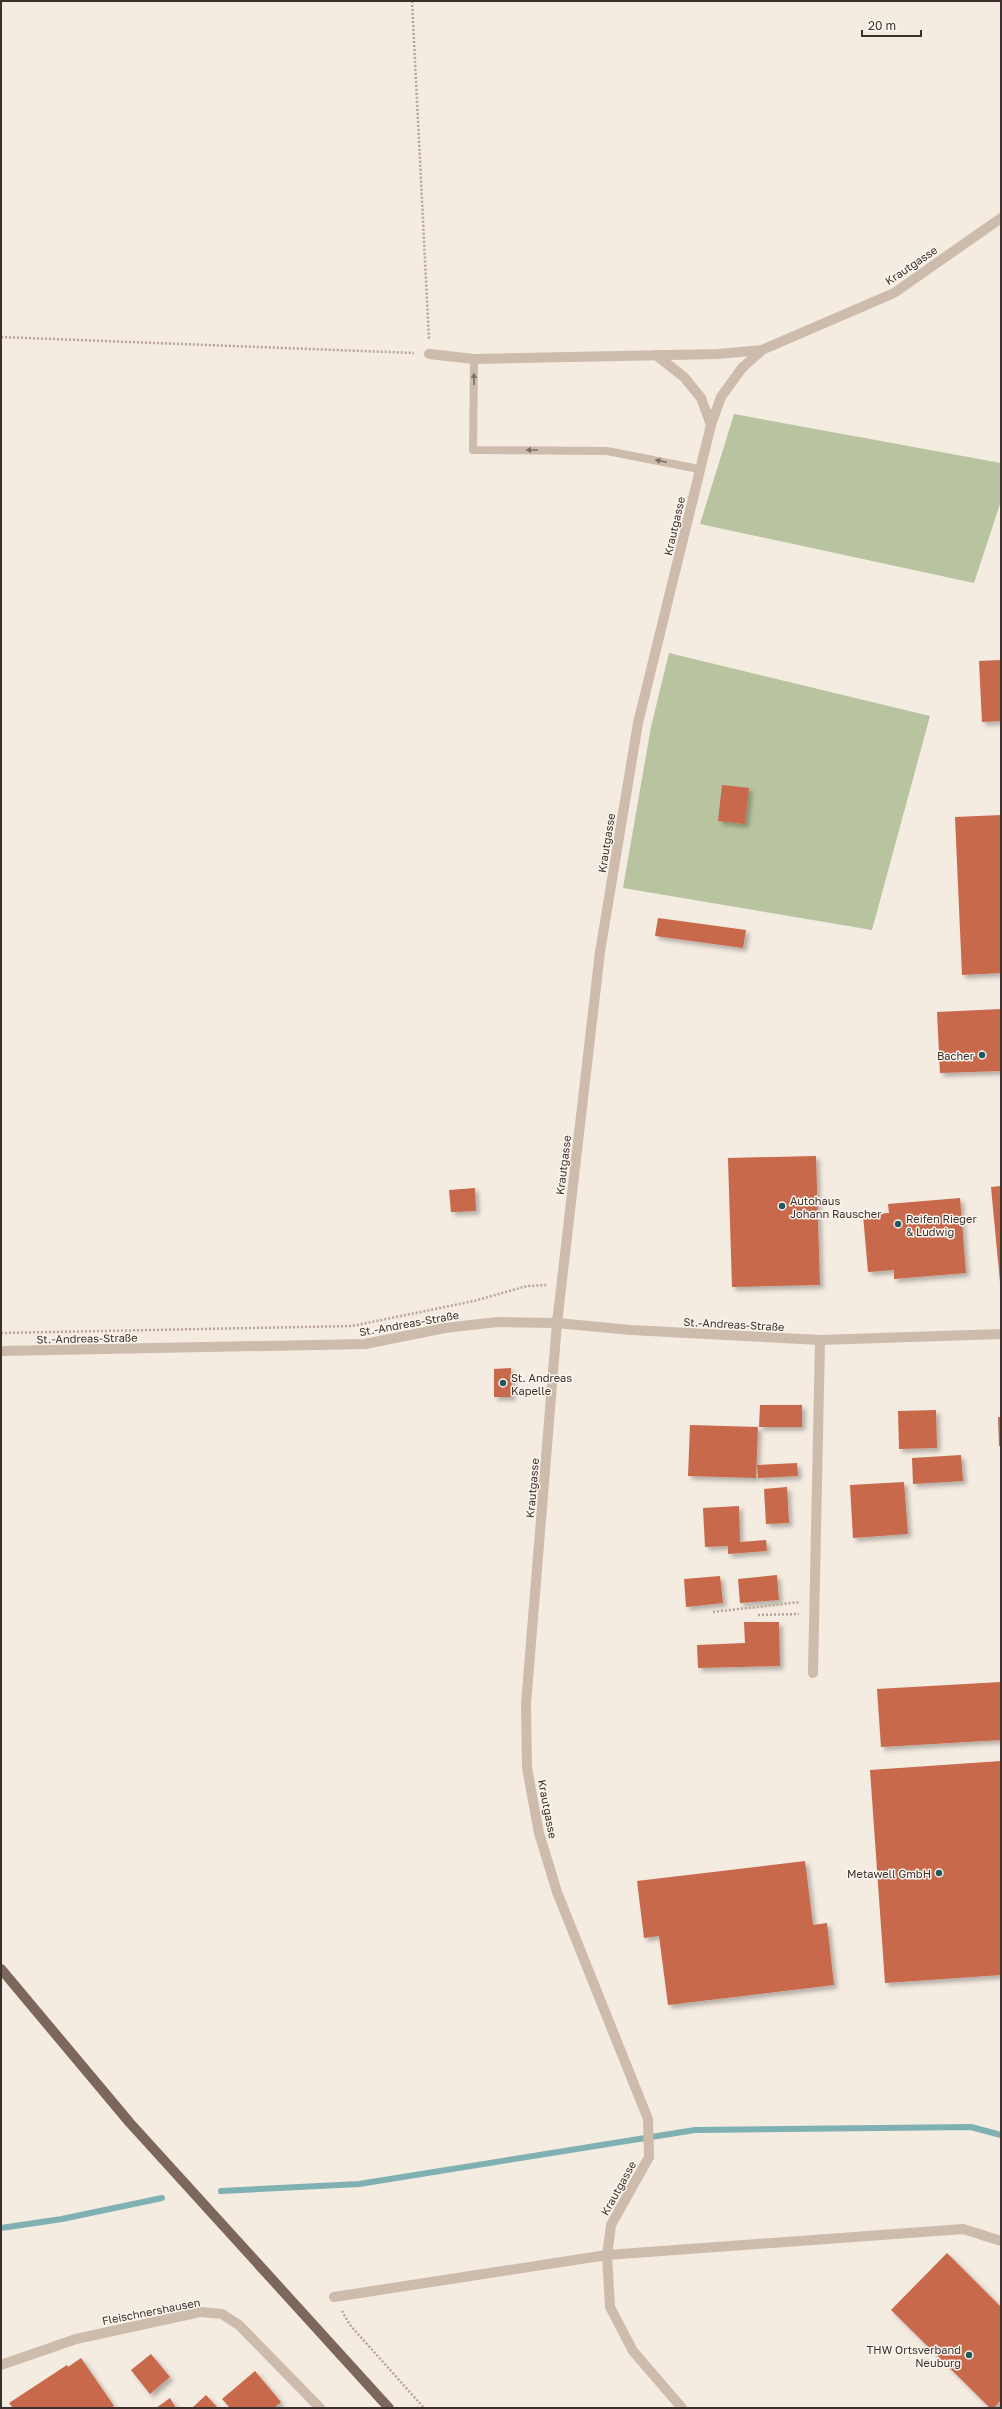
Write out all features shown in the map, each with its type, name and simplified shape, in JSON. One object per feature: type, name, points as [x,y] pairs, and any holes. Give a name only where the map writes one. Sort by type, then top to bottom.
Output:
[{"type":"main road","points":[[1,1969],[130,2122],[389,2408]]},
{"type":"street","name":"Krautgasse","points":[[682,2408],[633,2352],[610,2306],[607,2255],[611,2225],[648,2157],[648,2119],[557,1892],[538,1832],[527,1768],[526,1704],[556,1323],[600,952],[638,723],[699,469],[711,425],[721,397],[742,368],[762,350],[894,293],[1001,218]]},
{"type":"street","points":[[429,354],[474,359],[656,355],[762,350]]},
{"type":"street","points":[[656,355],[684,377],[702,398],[711,425]]},
{"type":"street","name":"St.-Andreas-Straße","points":[[1,1351],[365,1344],[445,1328],[497,1322],[556,1323],[632,1330],[820,1340],[1001,1334]]},
{"type":"street","points":[[813,1673],[820,1340]]},
{"type":"street","points":[[334,2297],[607,2255],[963,2229],[1001,2241]]},
{"type":"street","name":"Fleischnershausen","points":[[1,2365],[76,2339],[200,2312],[222,2314],[239,2325],[320,2408]]},
{"type":"lane","points":[[474,359],[473,450],[607,451],[699,469]]},
{"type":"path","points":[[1,337],[429,354],[412,1]]},
{"type":"path","points":[[1,1333],[352,1326],[474,1301],[527,1286],[561,1284]]},
{"type":"path","points":[[713,1612],[815,1600]]},
{"type":"path","points":[[758,1615],[815,1613]]},
{"type":"path","points":[[334,2297],[350,2325],[424,2408]]},
{"type":"green space","points":[[734,414],[1001,463],[1001,501],[974,583],[700,524]]},
{"type":"green space","points":[[669,653],[930,716],[872,930],[623,888],[651,727]]},
{"type":"building","points":[[1001,660],[1001,721],[982,722],[979,661]]},
{"type":"building","points":[[722,785],[749,788],[745,824],[718,821]]},
{"type":"building","points":[[1001,815],[1001,973],[962,975],[955,817]]},
{"type":"building","points":[[658,918],[746,930],[743,948],[655,936]]},
{"type":"building","points":[[1001,1009],[1001,1071],[940,1073],[937,1012]]},
{"type":"building","points":[[816,1156],[820,1285],[732,1287],[728,1158]]},
{"type":"building","points":[[1001,1186],[1001,1282],[1000,1282],[991,1187]]},
{"type":"building","points":[[475,1188],[476,1211],[451,1212],[449,1190]]},
{"type":"building","points":[[960,1198],[966,1273],[894,1279],[894,1270],[868,1272],[863,1215],[889,1213],[888,1204]]},
{"type":"building","name":"St. Andreas Kapelle","points":[[511,1368],[512,1397],[494,1397],[494,1369]]},
{"type":"building","points":[[760,1405],[802,1405],[802,1427],[759,1427]]},
{"type":"building","points":[[936,1410],[937,1448],[899,1449],[898,1411]]},
{"type":"building","points":[[998,1417],[1001,1417],[1001,1446],[999,1446]]},
{"type":"building","points":[[690,1425],[758,1427],[756,1478],[688,1476]]},
{"type":"building","points":[[961,1455],[963,1481],[913,1484],[912,1458]]},
{"type":"building","points":[[797,1463],[798,1476],[758,1478],[757,1465]]},
{"type":"building","points":[[904,1482],[908,1534],[853,1538],[850,1485]]},
{"type":"building","points":[[787,1487],[789,1523],[766,1524],[764,1489]]},
{"type":"building","points":[[739,1506],[740,1542],[766,1540],[767,1551],[728,1554],[728,1546],[705,1547],[703,1508]]},
{"type":"building","points":[[777,1575],[779,1600],[740,1603],[738,1579]]},
{"type":"building","points":[[720,1576],[723,1603],[686,1607],[684,1579]]},
{"type":"building","points":[[744,1622],[779,1622],[780,1666],[698,1668],[697,1645],[745,1643]]},
{"type":"building","points":[[1001,1682],[1001,1740],[881,1747],[877,1689]]},
{"type":"building","name":"Metawell GmbH","points":[[1001,1761],[1001,1975],[885,1983],[870,1770]]},
{"type":"building","points":[[805,1861],[813,1925],[827,1923],[834,1985],[668,2005],[659,1936],[644,1938],[637,1881]]},
{"type":"building","name":"THW Ortsverband Neuburg","points":[[947,2253],[1001,2307],[1001,2400],[994,2408],[990,2408],[891,2310]]},
{"type":"building","points":[[151,2354],[170,2377],[150,2394],[131,2370]]},
{"type":"building","points":[[81,2358],[114,2406],[111,2408],[13,2408],[9,2403],[67,2365],[68,2367]]},
{"type":"building","points":[[255,2371],[281,2402],[274,2408],[230,2408],[222,2399]]},
{"type":"building","points":[[206,2395],[218,2408],[192,2408]]},
{"type":"building","points":[[170,2398],[176,2408],[156,2408]]},
{"type":"waterway","points":[[221,2191],[359,2184],[695,2130],[971,2127],[1001,2135]]},
{"type":"waterway","points":[[1,2228],[62,2219],[162,2198]]},
{"type":"place","name":"Bacher","points":[[982,1055]]},
{"type":"place","name":"Autohaus Johann Rauscher","points":[[782,1206]]},
{"type":"place","name":"Reifen Rieger & Ludwig","points":[[898,1224]]},
{"type":"place","name":"St. Andreas Kapelle","points":[[503,1383]]},
{"type":"place","name":"Metawell GmbH","points":[[939,1873]]},
{"type":"place","name":"THW Ortsverband Neuburg","points":[[969,2355]]}]
